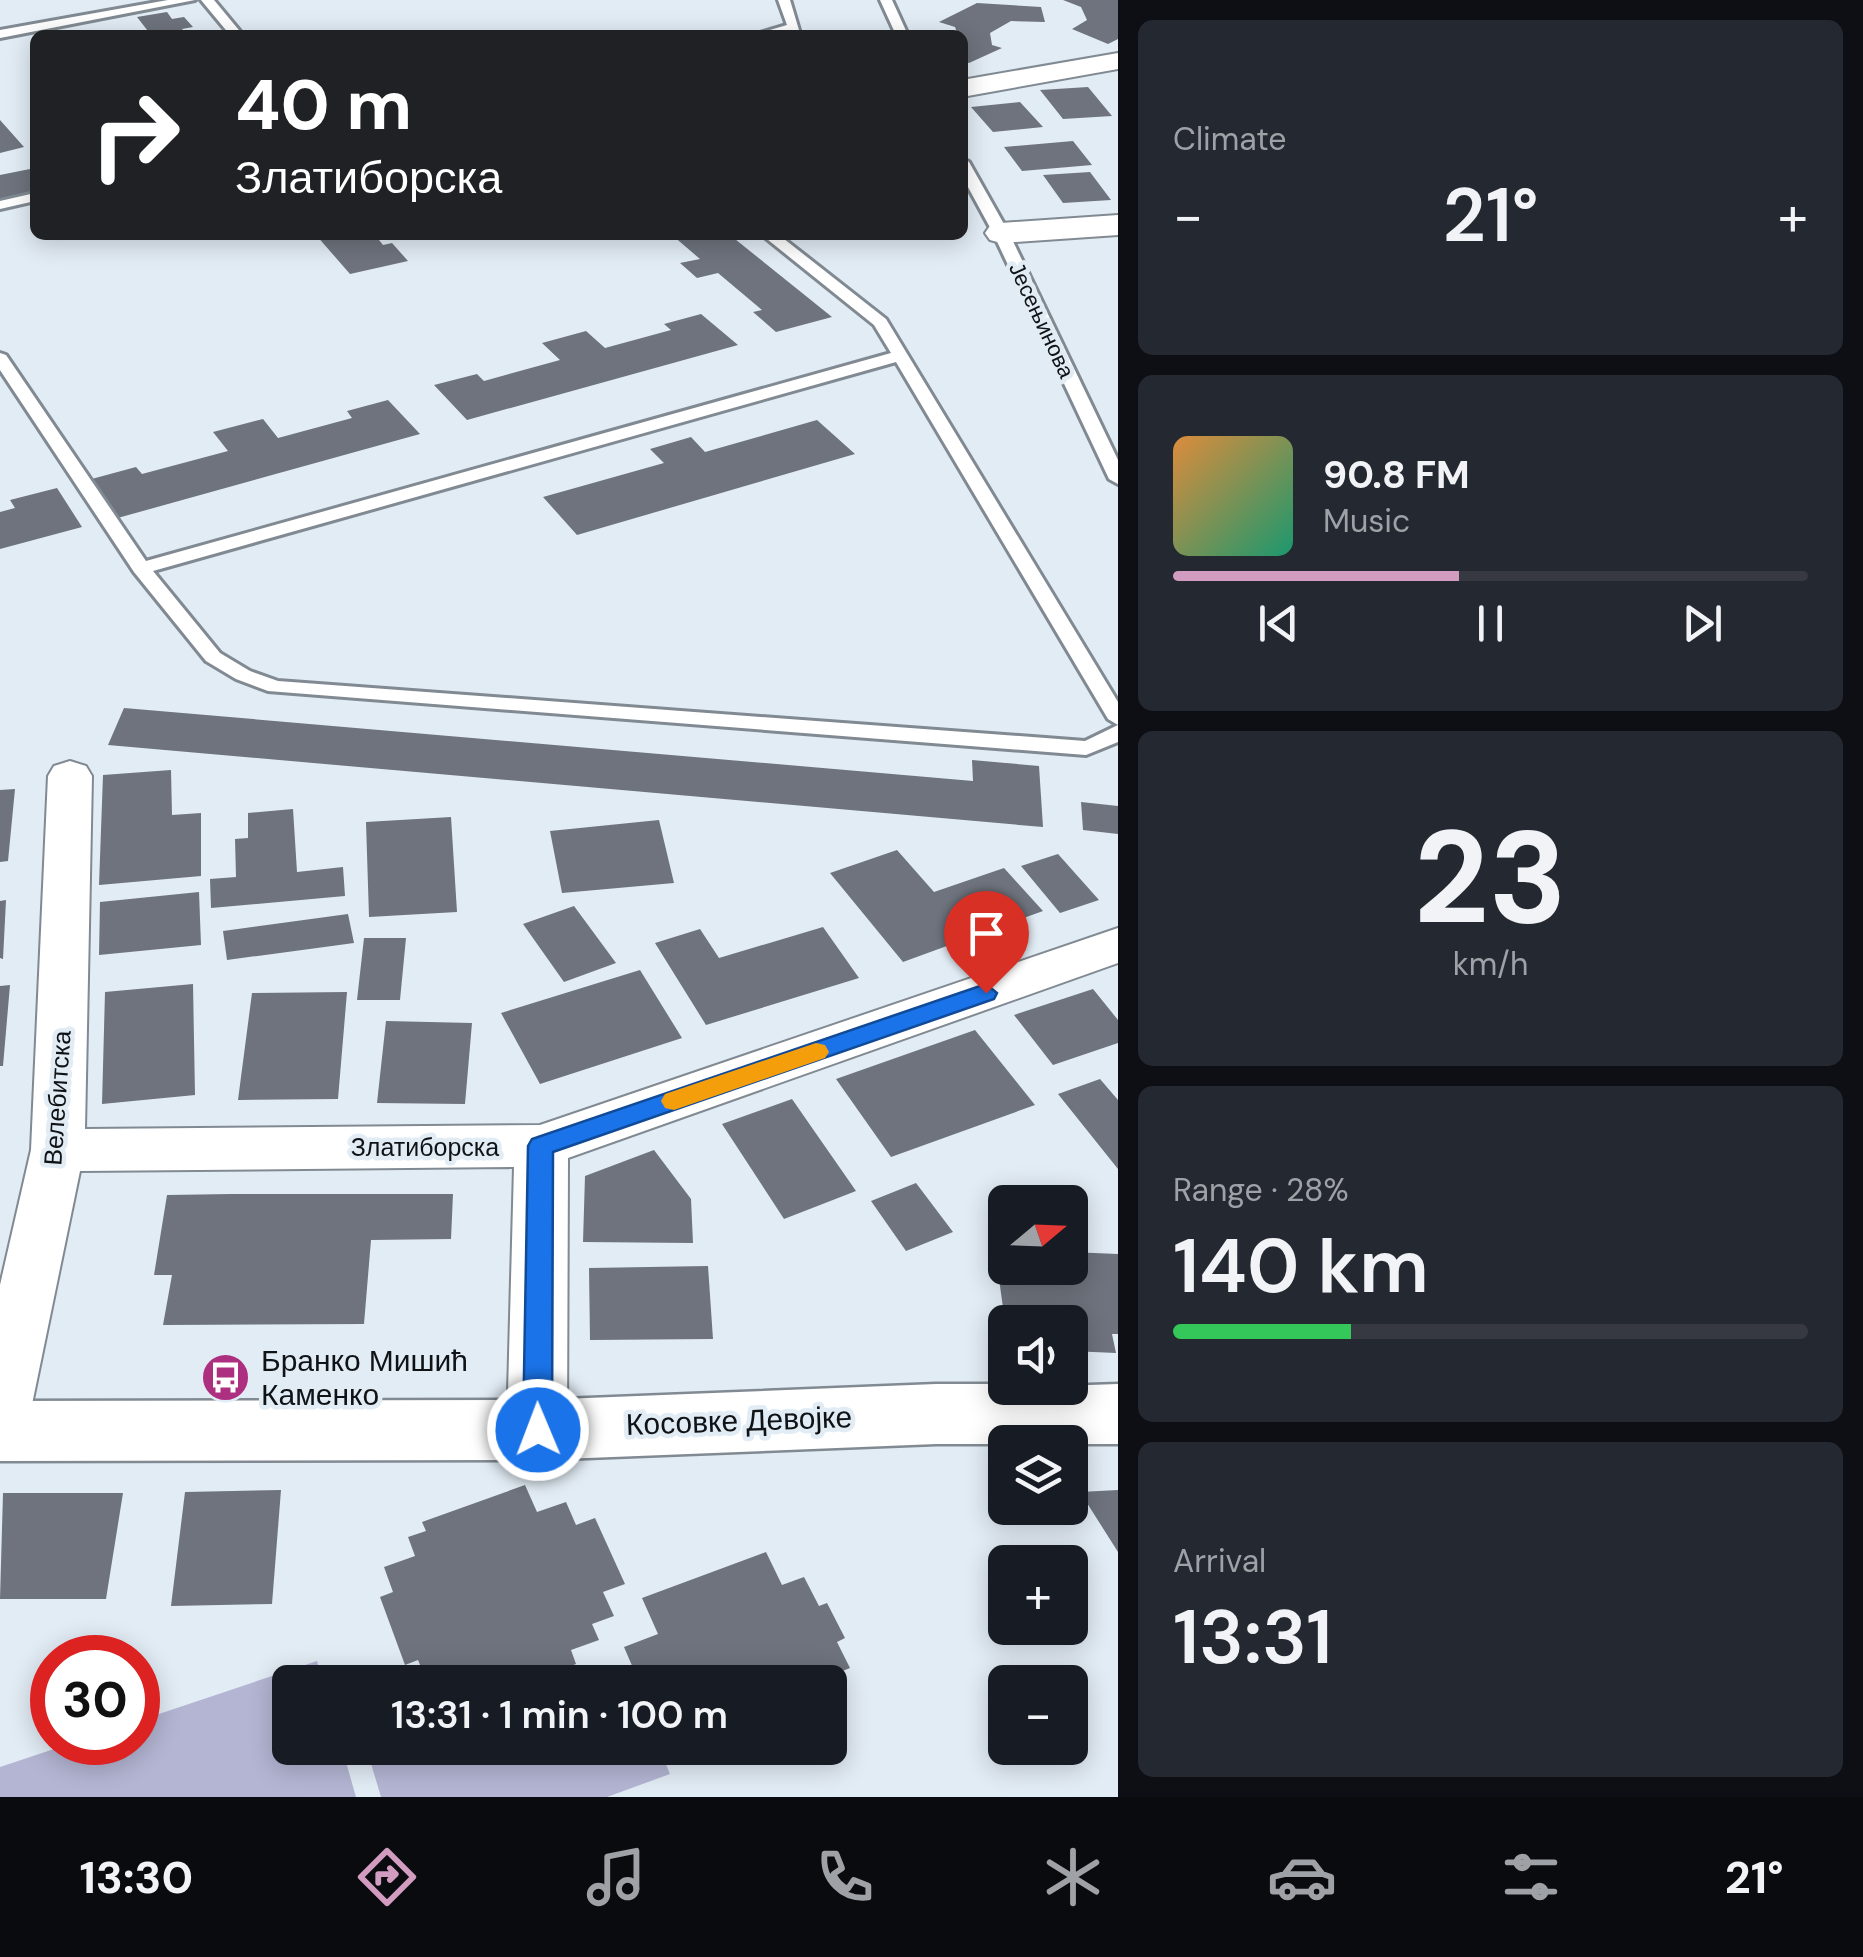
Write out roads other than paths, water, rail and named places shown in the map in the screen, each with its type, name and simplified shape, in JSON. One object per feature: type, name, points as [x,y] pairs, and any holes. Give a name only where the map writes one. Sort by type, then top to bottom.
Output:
[{"type":"street","points":[[968,88],[1118,61]]},
{"type":"street","points":[[1002,234],[1118,225]]},
{"type":"street","name":"Велебитска","points":[[0,1414],[58,1150],[70,776]]},
{"type":"street","name":"Златиборска","points":[[58,1150],[541,1146],[1118,945]]},
{"type":"street","points":[[538,1430],[541,1146]]},
{"type":"street","name":"Косовке Девојке","points":[[0,1431],[538,1430],[916,1414],[1118,1414]]},
{"type":"lane","points":[[0,34],[189,0]]},
{"type":"lane","points":[[207,0],[234,30]]},
{"type":"lane","points":[[781,30],[794,27],[784,0]]},
{"type":"lane","points":[[886,0],[900,30]]},
{"type":"lane","name":"Јесењинова","points":[[968,173],[1002,234],[1118,480]]},
{"type":"lane","points":[[0,205],[30,199]]},
{"type":"lane","points":[[776,240],[880,322],[1118,719]]},
{"type":"lane","points":[[141,568],[900,356]]},
{"type":"lane","points":[[0,358],[141,568],[213,658],[275,687],[1086,748],[1102,744],[1118,732]]},
{"type":"place","name":"Бранко Мишић Каменко","points":[[226,1378]]}]
